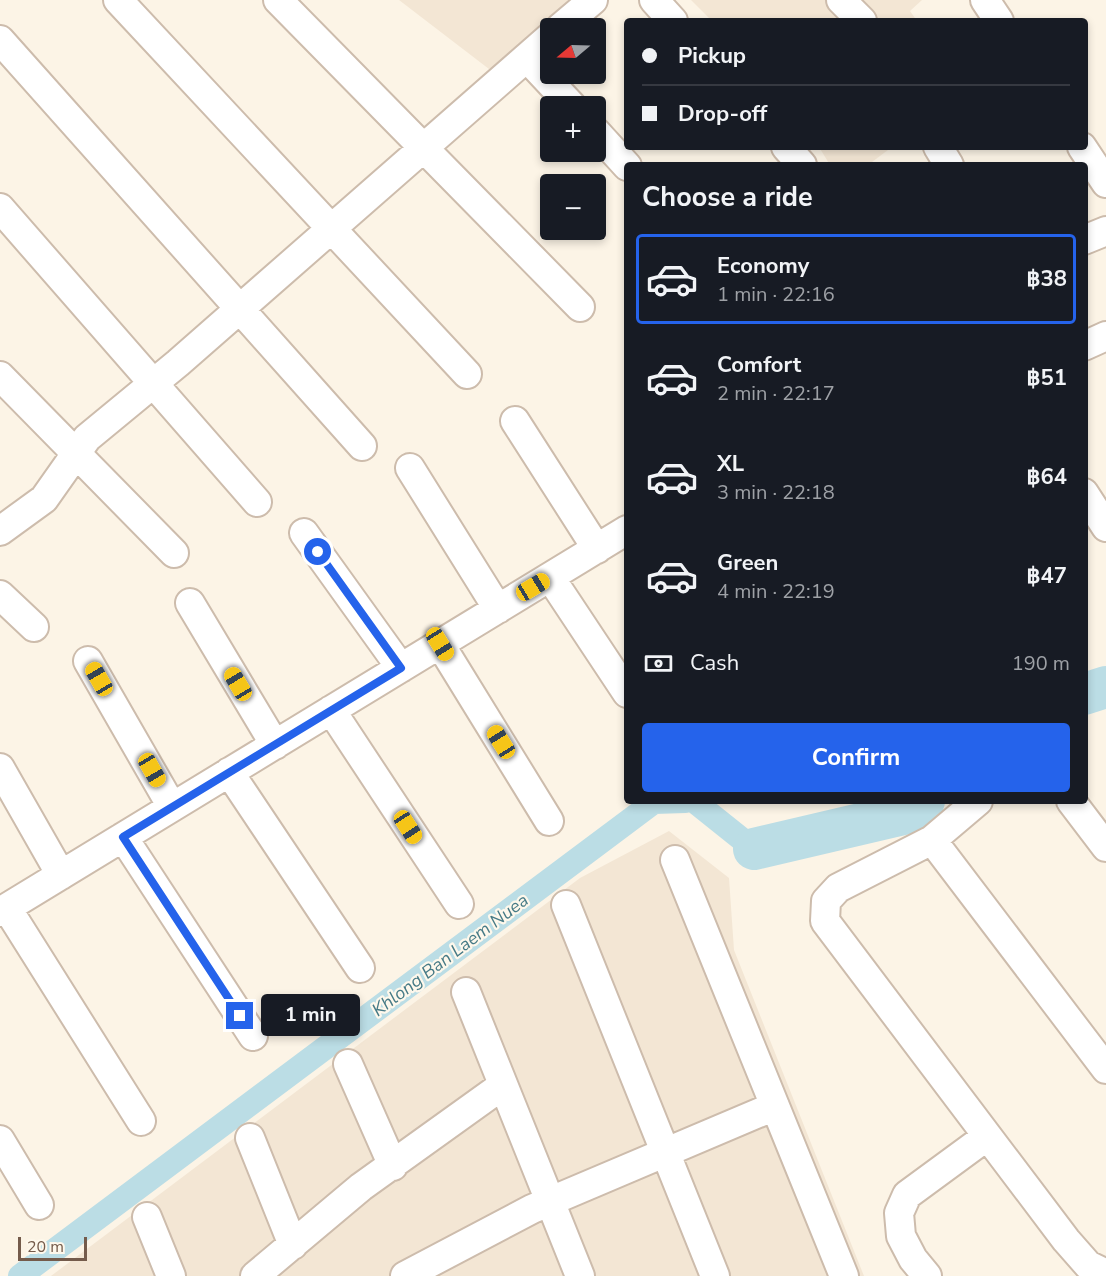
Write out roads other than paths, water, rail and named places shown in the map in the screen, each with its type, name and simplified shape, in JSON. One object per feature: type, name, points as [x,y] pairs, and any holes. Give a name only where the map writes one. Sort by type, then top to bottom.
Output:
[{"type":"street","points":[[118,0],[467,374]]},
{"type":"street","points":[[278,0],[580,308]]},
{"type":"street","points":[[572,18],[593,0]]},
{"type":"street","points":[[654,0],[670,18]]},
{"type":"street","points":[[841,0],[859,18]]},
{"type":"street","points":[[986,0],[997,18]]},
{"type":"street","points":[[0,40],[362,446]]},
{"type":"street","points":[[0,531],[44,500],[87,438],[540,46]]},
{"type":"street","points":[[527,58],[563,96]]},
{"type":"street","points":[[606,143],[624,163]]},
{"type":"street","points":[[789,150],[799,162]]},
{"type":"street","points":[[1084,150],[1106,183]]},
{"type":"street","points":[[0,208],[256,502]]},
{"type":"street","points":[[1088,238],[1106,231]]},
{"type":"street","points":[[1088,344],[1106,336]]},
{"type":"street","points":[[0,376],[174,553]]},
{"type":"street","points":[[515,421],[597,549]]},
{"type":"street","points":[[410,468],[498,609]]},
{"type":"street","points":[[1088,499],[1106,527]]},
{"type":"street","points":[[141,1121],[3,910],[624,532]]},
{"type":"street","points":[[304,533],[401,668]]},
{"type":"street","points":[[550,577],[624,688]]},
{"type":"street","points":[[0,595],[34,627]]},
{"type":"street","points":[[190,603],[275,745]]},
{"type":"street","points":[[440,644],[549,821]]},
{"type":"street","points":[[88,661],[172,807]]},
{"type":"street","points":[[331,710],[459,904]]},
{"type":"street","points":[[0,768],[61,875]]},
{"type":"street","points":[[229,772],[360,968]]},
{"type":"street","points":[[974,804],[932,840],[838,888],[826,901],[825,921],[986,1137],[1074,1248],[1088,1265],[1106,1274]]},
{"type":"street","points":[[1073,804],[1106,847]]},
{"type":"street","points":[[123,837],[253,1036]]},
{"type":"street","points":[[932,840],[1106,1069]]},
{"type":"street","points":[[675,860],[844,1276]]},
{"type":"street","points":[[566,905],[715,1276]]},
{"type":"street","points":[[466,992],[580,1276]]},
{"type":"street","points":[[348,1064],[393,1166]]},
{"type":"street","points":[[255,1276],[361,1187],[503,1085]]},
{"type":"street","points":[[405,1276],[438,1268],[550,1201],[775,1106]]},
{"type":"street","points":[[927,1276],[901,1236],[899,1212],[907,1195],[986,1137]]},
{"type":"street","points":[[250,1138],[292,1245]]},
{"type":"street","points":[[0,1140],[39,1205]]},
{"type":"street","points":[[147,1217],[171,1276]]},
{"type":"waterway","name":"Khlong Ban Laem Nuea","points":[[1088,693],[1106,687]]},
{"type":"waterway","name":"Khlong Ban Laem Nuea","points":[[20,1276],[651,804]]},
{"type":"waterway","name":"Khlong Ban Laem Nuea","points":[[698,804],[754,849]]},
{"type":"waterway","name":"Khlong Ban Laem Nuea","points":[[754,849],[916,811],[922,804]]}]
